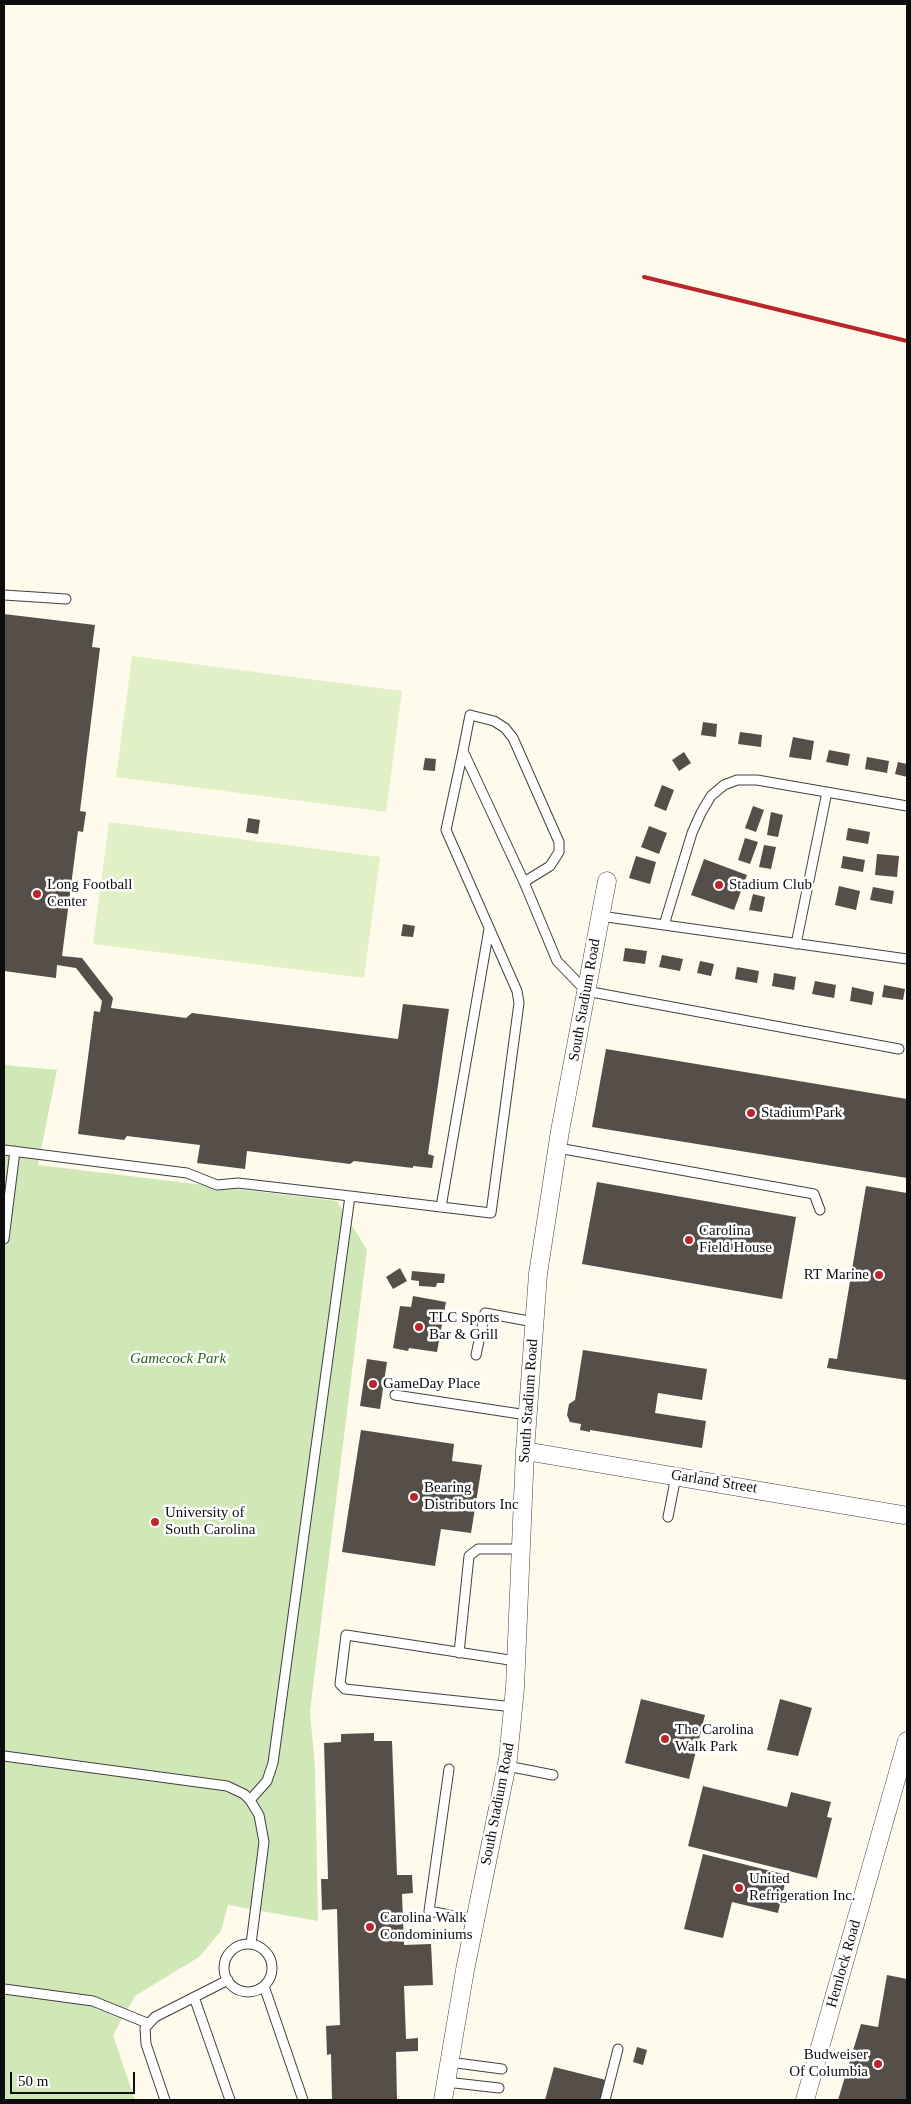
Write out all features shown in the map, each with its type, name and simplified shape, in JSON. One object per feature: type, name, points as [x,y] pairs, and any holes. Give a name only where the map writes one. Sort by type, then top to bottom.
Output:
[{"type":"street","name":"South Stadium Road","points":[[443,2100],[475,1920],[507,1766],[514,1707],[525,1451],[538,1274],[558,1148],[607,881]]},
{"type":"street","name":"Garland Street","points":[[525,1451],[903,1515]]},
{"type":"street","name":"Hemlock Road","points":[[805,2100],[907,1741]]},
{"type":"lane","points":[[4,595],[66,600]]},
{"type":"lane","points":[[4,1150],[186,1173],[217,1185],[238,1183],[491,1213],[518,1004],[517,990],[446,830],[470,714],[505,728],[512,738],[559,842],[559,852],[550,866],[524,882]]},
{"type":"lane","points":[[463,751],[524,882],[557,962],[586,991],[899,1049]]},
{"type":"lane","points":[[664,925],[695,826],[711,796],[724,785],[738,780],[757,780],[907,806]]},
{"type":"lane","points":[[796,944],[827,792]]},
{"type":"lane","points":[[600,916],[907,960]]},
{"type":"lane","points":[[441,1207],[490,929]]},
{"type":"lane","points":[[558,1148],[814,1194],[820,1210]]},
{"type":"lane","points":[[4,1240],[14,1151]]},
{"type":"lane","points":[[250,1800],[267,1781],[274,1763],[350,1196]]},
{"type":"lane","points":[[476,1355],[485,1313],[534,1322]]},
{"type":"lane","points":[[395,1395],[527,1415]]},
{"type":"lane","points":[[668,1517],[676,1476]]},
{"type":"lane","points":[[459,1653],[470,1556],[478,1549],[520,1550]]},
{"type":"lane","points":[[514,1707],[345,1689],[340,1684],[346,1635],[516,1661]]},
{"type":"lane","points":[[4,1756],[227,1786],[244,1794],[250,1800],[261,1821],[264,1842],[251,1944]]},
{"type":"lane","points":[[507,1766],[553,1775]]},
{"type":"lane","points":[[449,1769],[428,1911],[475,1920]]},
{"type":"lane","points":[[251,1944],[265,1950],[272,1963],[270,1978],[264,1986],[246,1992],[238,1990],[228,1980],[225,1972],[227,1958],[237,1947],[251,1944]]},
{"type":"lane","points":[[165,2100],[146,2044],[144,2034],[147,2024],[156,2017],[228,1980]]},
{"type":"lane","points":[[264,1986],[303,2100]]},
{"type":"lane","points":[[4,1990],[93,2001],[147,2024]]},
{"type":"lane","points":[[194,1997],[230,2100]]},
{"type":"lane","points":[[605,2100],[618,2049]]},
{"type":"lane","points":[[449,2062],[502,2069]]},
{"type":"lane","points":[[446,2082],[499,2088]]},
{"type":"green space","points":[[132,656],[402,691],[386,812],[116,777]]},
{"type":"green space","points":[[109,822],[380,857],[364,978],[93,944]]},
{"type":"green space","name":"Gamecock Park","points":[[4,1065],[57,1070],[38,1165],[337,1201],[367,1250],[310,1711],[315,1768],[318,1921],[228,1905],[221,1931],[199,1957],[135,1996],[113,2035],[135,2100],[4,2100]]},
{"type":"building","name":"Long Football Center","points":[[4,614],[95,625],[92,647],[100,648],[80,811],[86,812],[83,832],[78,831],[62,956],[82,958],[113,998],[111,1008],[186,1018],[192,1013],[398,1039],[403,1004],[449,1009],[428,1154],[434,1156],[432,1168],[413,1166],[413,1168],[354,1161],[350,1164],[247,1151],[245,1169],[197,1163],[200,1145],[127,1136],[124,1140],[78,1134],[94,1011],[100,1012],[102,1001],[76,968],[57,965],[56,978],[4,971]]},
{"type":"building","points":[[703,722],[717,724],[716,737],[701,735]]},
{"type":"building","points":[[740,732],[762,735],[761,747],[738,744]]},
{"type":"building","points":[[793,737],[814,741],[811,760],[789,757]]},
{"type":"building","points":[[829,750],[850,754],[848,766],[826,762]]},
{"type":"building","points":[[684,752],[691,763],[679,771],[672,760]]},
{"type":"building","points":[[867,757],[889,761],[887,773],[865,769]]},
{"type":"building","points":[[425,758],[436,759],[435,771],[423,770]]},
{"type":"building","points":[[898,762],[907,764],[907,777],[895,774]]},
{"type":"building","points":[[662,785],[674,790],[666,811],[654,806]]},
{"type":"building","points":[[753,806],[764,810],[756,832],[745,828]]},
{"type":"building","points":[[771,812],[783,815],[778,837],[767,835]]},
{"type":"building","points":[[248,818],[260,820],[258,834],[246,832]]},
{"type":"building","points":[[649,826],[667,833],[659,854],[641,847]]},
{"type":"building","points":[[848,828],[870,832],[868,844],[846,840]]},
{"type":"building","points":[[745,838],[758,842],[750,864],[738,860]]},
{"type":"building","points":[[764,845],[776,847],[771,869],[759,867]]},
{"type":"building","points":[[877,854],[899,856],[897,877],[875,875]]},
{"type":"building","points":[[636,856],[656,862],[650,884],[629,878]]},
{"type":"building","points":[[843,856],[865,860],[863,872],[841,868]]},
{"type":"building","name":"Stadium Club","points":[[704,859],[747,875],[734,910],[691,895]]},
{"type":"building","points":[[839,886],[860,891],[856,910],[835,905]]},
{"type":"building","points":[[873,887],[894,891],[892,904],[870,900]]},
{"type":"building","points":[[753,894],[765,897],[762,912],[749,910]]},
{"type":"building","points":[[403,924],[415,926],[413,937],[401,936]]},
{"type":"building","points":[[625,948],[647,951],[645,964],[623,961]]},
{"type":"building","points":[[662,955],[683,959],[680,971],[659,967]]},
{"type":"building","points":[[700,961],[714,964],[711,976],[697,973]]},
{"type":"building","points":[[737,967],[759,971],[757,983],[735,979]]},
{"type":"building","points":[[774,973],[796,977],[794,990],[772,986]]},
{"type":"building","points":[[815,981],[836,985],[834,998],[812,994]]},
{"type":"building","points":[[884,985],[905,989],[903,1000],[882,997]]},
{"type":"building","points":[[852,987],[874,992],[872,1005],[850,1001]]},
{"type":"building","name":"Stadium Park","points":[[606,1049],[907,1099],[907,1178],[592,1127]]},
{"type":"building","name":"Carolina Field House","points":[[597,1182],[796,1217],[782,1299],[582,1264]]},
{"type":"building","name":"RT Marine","points":[[866,1186],[907,1193],[907,1380],[827,1368],[829,1358],[837,1359]]},
{"type":"building","points":[[400,1268],[407,1281],[393,1289],[386,1277]]},
{"type":"building","points":[[412,1271],[445,1274],[444,1283],[437,1283],[436,1287],[419,1286],[419,1281],[411,1280]]},
{"type":"building","name":"TLC Sports Bar & Grill","points":[[413,1296],[446,1302],[437,1352],[409,1348],[408,1351],[393,1348],[400,1306],[411,1307]]},
{"type":"building","points":[[583,1350],[707,1369],[702,1400],[658,1393],[655,1413],[706,1421],[702,1448],[590,1430],[590,1432],[580,1430],[581,1424],[570,1422],[567,1415],[569,1404],[575,1400]]},
{"type":"building","name":"GameDay Place","points":[[367,1359],[387,1362],[380,1409],[360,1406]]},
{"type":"building","name":"Bearing Distributors Inc","points":[[361,1430],[454,1444],[452,1461],[482,1465],[471,1533],[441,1529],[435,1566],[342,1552]]},
{"type":"building","name":"The Carolina Walk Park","points":[[641,1699],[705,1715],[689,1779],[625,1763]]},
{"type":"building","points":[[780,1699],[812,1708],[798,1756],[767,1750]]},
{"type":"building","name":"Carolina Walk Condominiums","points":[[374,1733],[374,1741],[392,1741],[397,1875],[412,1875],[413,1893],[402,1894],[404,1945],[431,1944],[433,1985],[404,1986],[406,2039],[418,2038],[418,2051],[396,2052],[397,2100],[332,2100],[331,2054],[327,2055],[326,2026],[340,2025],[337,1909],[322,1910],[321,1879],[328,1879],[324,1743],[341,1742],[341,1734]]},
{"type":"building","points":[[703,1786],[787,1807],[791,1792],[831,1802],[827,1817],[832,1818],[817,1878],[688,1846]]},
{"type":"building","name":"United Refrigeration Inc.","points":[[703,1854],[787,1875],[778,1913],[732,1902],[723,1938],[684,1929]]},
{"type":"building","name":"Budweiser Of Columbia","points":[[887,1975],[907,1979],[907,2100],[838,2100],[861,2024],[878,2027]]},
{"type":"building","points":[[637,2047],[647,2050],[643,2065],[633,2062]]},
{"type":"building","points":[[554,2067],[606,2080],[600,2100],[545,2100]]},
{"type":"railway","points":[[644,277],[907,341]]},
{"type":"place","name":"Stadium Club","points":[[719,885]]},
{"type":"place","name":"Long Football Center","points":[[37,894]]},
{"type":"place","name":"Stadium Park","points":[[751,1113]]},
{"type":"place","name":"Carolina Field House","points":[[689,1240]]},
{"type":"place","name":"RT Marine","points":[[879,1275]]},
{"type":"place","name":"TLC Sports Bar & Grill","points":[[419,1327]]},
{"type":"place","name":"GameDay Place","points":[[373,1384]]},
{"type":"place","name":"Bearing Distributors Inc","points":[[414,1497]]},
{"type":"place","name":"University of South Carolina","points":[[155,1522]]},
{"type":"place","name":"The Carolina Walk Park","points":[[665,1739]]},
{"type":"place","name":"United Refrigeration Inc.","points":[[739,1888]]},
{"type":"place","name":"Carolina Walk Condominiums","points":[[370,1927]]},
{"type":"place","name":"Budweiser Of Columbia","points":[[878,2064]]}]
